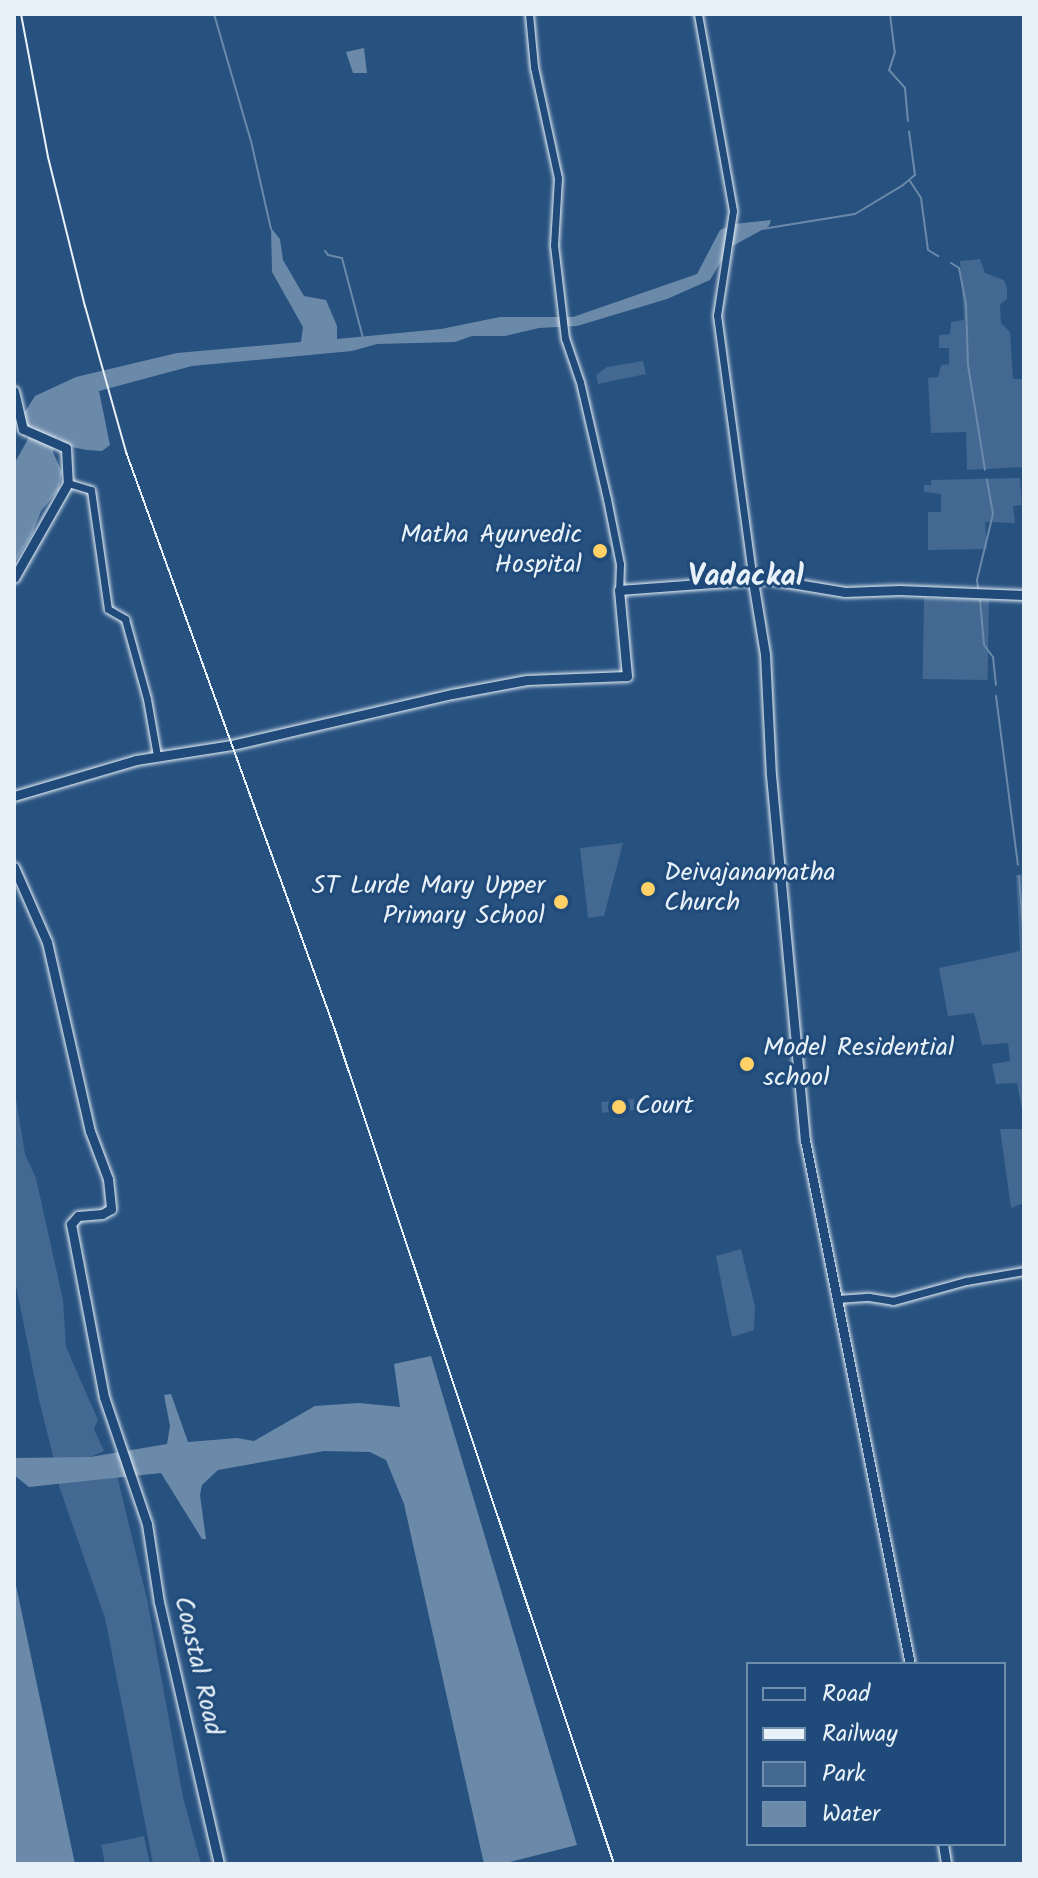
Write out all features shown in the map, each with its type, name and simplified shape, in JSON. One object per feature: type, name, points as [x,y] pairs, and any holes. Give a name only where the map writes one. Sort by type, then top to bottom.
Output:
[{"type":"main road","points":[[14,391],[19,417],[28,434],[62,443],[67,453],[68,483],[61,502],[14,578]]},
{"type":"main road","points":[[14,796],[157,756],[232,745],[333,719],[527,680],[627,676],[619,590],[767,579],[845,592],[899,590],[1024,595]]},
{"type":"main road","points":[[753,581],[765,654],[771,775],[805,1140],[910,1662]]},
{"type":"main road","name":"Coastal Road","points":[[14,867],[47,942],[90,1131],[108,1179],[111,1209],[102,1214],[78,1216],[71,1224],[104,1397],[147,1524],[159,1602],[219,1864]]},
{"type":"street","points":[[529,14],[534,67],[558,178],[554,245],[560,308],[607,499],[620,564],[619,590]]},
{"type":"street","points":[[698,14],[733,211],[717,315],[753,581]]},
{"type":"street","points":[[68,483],[91,490],[108,609],[125,619],[147,699],[157,756]]},
{"type":"street","points":[[837,1299],[869,1297],[893,1301],[966,1281],[1024,1271]]},
{"type":"green space","points":[[980,259],[985,273],[1004,280],[1007,288],[1007,299],[1000,304],[1001,323],[1010,332],[1013,379],[1024,379],[1024,467],[967,470],[966,432],[931,433],[928,378],[938,377],[941,365],[949,364],[949,348],[939,348],[939,335],[950,334],[951,322],[964,320],[960,261]]},
{"type":"green space","points":[[643,361],[646,374],[598,384],[596,375],[607,367]]},
{"type":"green space","points":[[1020,478],[1022,505],[1013,506],[1015,523],[985,522],[987,549],[928,550],[928,512],[941,512],[941,494],[924,492],[924,485],[931,485],[931,480]]},
{"type":"green space","points":[[924,598],[989,599],[988,680],[923,679]]},
{"type":"green space","points":[[623,843],[604,916],[588,918],[580,848]]},
{"type":"green space","points":[[1024,874],[1024,1120],[1017,1083],[996,1084],[992,1064],[1010,1061],[1008,1043],[982,1045],[974,1013],[948,1016],[939,968],[1020,951],[1016,875]]},
{"type":"green space","points":[[14,1086],[25,1154],[36,1178],[63,1300],[66,1347],[98,1420],[94,1429],[104,1451],[90,1457],[54,1460],[39,1400],[14,1276]]},
{"type":"green space","name":"Court","points":[[634,1099],[635,1110],[602,1113],[601,1102]]},
{"type":"green space","points":[[1000,1129],[1024,1129],[1024,1203],[1011,1208]]},
{"type":"green space","points":[[741,1249],[755,1306],[754,1330],[732,1337],[716,1256]]},
{"type":"green space","points":[[117,1475],[147,1599],[183,1797],[201,1864],[153,1864],[105,1618],[59,1486],[59,1479]]},
{"type":"green space","points":[[144,1836],[150,1864],[105,1864],[101,1845]]},
{"type":"water","points":[[364,48],[367,73],[353,73],[346,52]]},
{"type":"water","points":[[771,220],[769,226],[729,248],[710,280],[667,299],[577,326],[539,328],[505,336],[472,336],[455,342],[377,344],[352,351],[192,366],[99,391],[110,445],[102,451],[87,450],[71,447],[57,437],[53,452],[62,472],[59,489],[41,511],[32,534],[14,564],[14,464],[32,432],[24,427],[21,418],[35,396],[76,377],[177,353],[301,342],[303,327],[272,272],[271,228],[280,239],[283,260],[304,296],[326,300],[337,326],[337,339],[441,329],[500,317],[573,317],[697,274],[720,230],[734,224]]},
{"type":"water","points":[[431,1356],[577,1845],[502,1864],[484,1864],[404,1504],[386,1460],[370,1452],[324,1451],[218,1470],[202,1485],[200,1495],[206,1539],[202,1539],[161,1473],[29,1487],[14,1475],[14,1458],[90,1457],[167,1444],[170,1426],[164,1395],[171,1394],[188,1442],[237,1438],[254,1441],[315,1406],[359,1403],[400,1407],[394,1364]]},
{"type":"water","points":[[14,1576],[75,1864],[14,1864]]},
{"type":"waterway","points":[[214,14],[251,141],[271,229]]},
{"type":"waterway","points":[[890,14],[895,52],[889,70],[905,88],[908,121]]},
{"type":"waterway","points":[[762,229],[855,214],[903,185],[915,175],[909,131]]},
{"type":"waterway","points":[[910,181],[921,198],[928,250],[938,256]]},
{"type":"waterway","points":[[325,251],[328,255],[342,258],[363,338]]},
{"type":"waterway","points":[[951,263],[959,268],[966,305],[968,365],[985,470]]},
{"type":"waterway","points":[[978,588],[977,580],[993,514],[987,480]]},
{"type":"waterway","points":[[980,600],[984,645],[993,657],[996,685]]},
{"type":"waterway","points":[[996,696],[1018,865]]},
{"type":"waterway","points":[[1019,876],[1024,942]]},
{"type":"railway","points":[[21,14],[48,157],[126,452],[335,1030],[614,1864]]},
{"type":"place","name":"Matha Ayurvedic Hospital","points":[[600,551]]},
{"type":"place","name":"Deivajanamatha Church","points":[[648,889]]},
{"type":"place","name":"ST Lurde Mary Upper Primary School","points":[[561,902]]},
{"type":"place","name":"Model Residential school","points":[[747,1064]]},
{"type":"place","name":"Court","points":[[619,1107]]},
{"type":"district","name":"Vadackal","points":[[746,577]]}]
